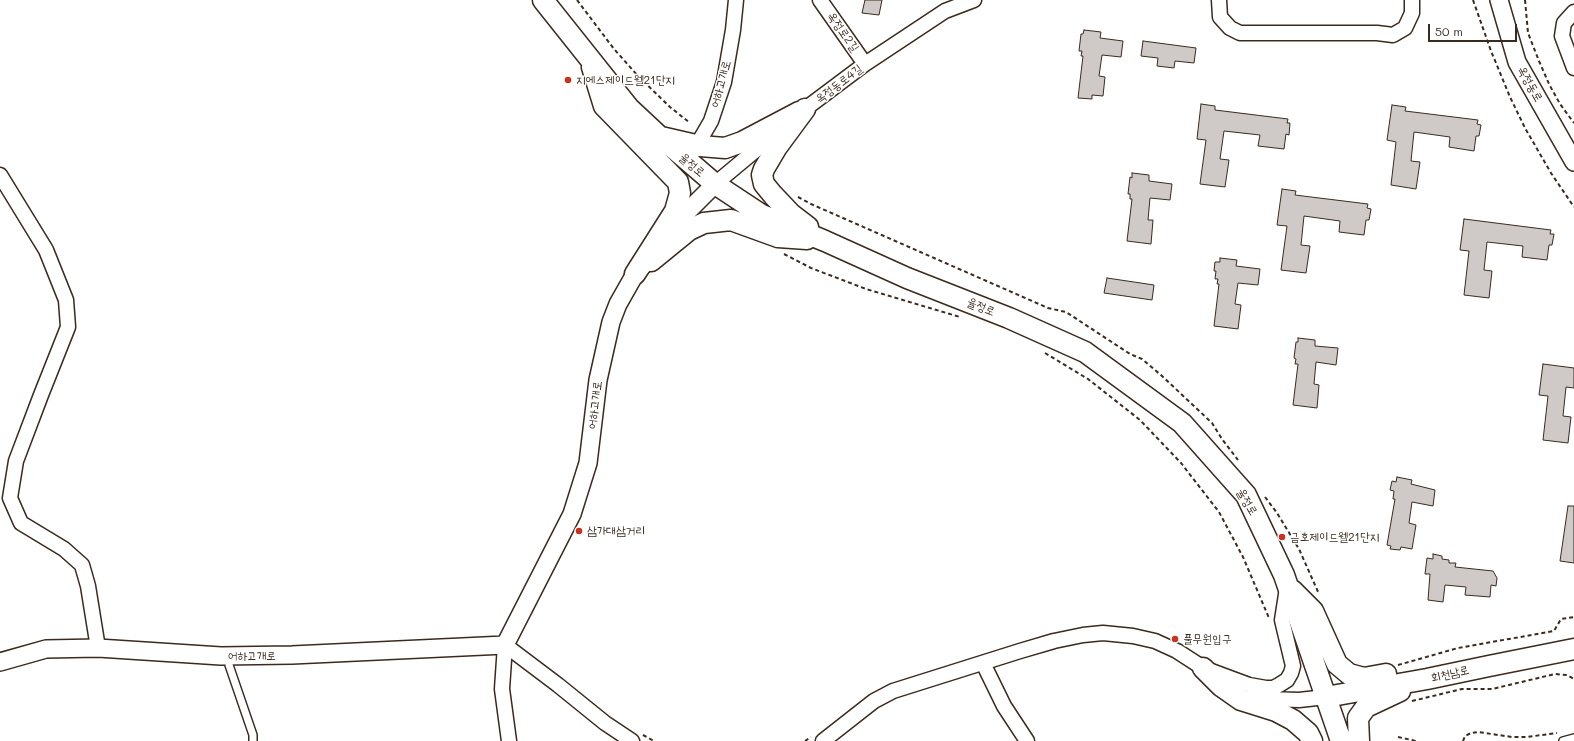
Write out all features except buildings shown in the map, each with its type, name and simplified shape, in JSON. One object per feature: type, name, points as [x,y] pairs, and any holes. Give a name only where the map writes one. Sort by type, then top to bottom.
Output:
[{"type":"main road","points":[[543,0],[629,108],[659,136],[692,153],[725,148],[742,142],[805,109]]},
{"type":"main road","points":[[589,57],[604,106],[678,182],[680,193],[675,211],[636,274]]},
{"type":"main road","points":[[805,109],[777,147],[764,169],[762,176],[764,184],[772,196],[791,214],[825,241]]},
{"type":"main road","name":"율정로","points":[[692,153],[715,184],[762,215],[825,241],[907,278],[1009,318],[1085,352],[1182,423],[1246,495],[1284,575],[1341,741]]},
{"type":"main road","points":[[636,274],[689,230],[704,222],[731,220],[778,237],[825,241]]},
{"type":"main road","points":[[1288,586],[1313,611],[1337,664],[1348,674],[1364,678],[1389,674],[1428,679]]},
{"type":"main road","name":"회천남로","points":[[1326,697],[1428,679],[1574,649]]},
{"type":"main road","points":[[1203,668],[1221,686],[1241,700],[1276,711],[1293,720],[1308,733],[1312,741]]},
{"type":"main road","points":[[1359,741],[1358,718],[1366,707],[1385,697],[1428,679]]},
{"type":"street","name":"어하고개로","points":[[692,153],[711,121],[724,82],[733,30],[736,0]]},
{"type":"street","name":"옥정로2길","points":[[820,0],[865,64]]},
{"type":"street","name":"옥정동로4길","points":[[715,184],[805,109],[865,64],[945,11],[974,0]]},
{"type":"street","points":[[1219,0],[1220,17],[1230,28],[1240,33],[1377,33],[1393,35],[1405,28],[1412,13],[1412,0]]},
{"type":"street","name":"옥정동로","points":[[1499,0],[1517,62],[1574,162]]},
{"type":"street","points":[[1574,12],[1564,23],[1562,36],[1574,68]]},
{"type":"street","points":[[0,174],[46,250],[66,300],[68,327],[16,461],[10,498],[21,523],[64,549],[82,565],[88,586],[98,648]]},
{"type":"street","name":"어하고개로","points":[[509,741],[502,689],[505,645],[572,514],[588,463],[598,380],[611,322],[618,304],[636,274],[688,210],[715,184]]},
{"type":"street","points":[[1203,668],[1249,685],[1266,688],[1273,688],[1287,680],[1292,673],[1293,666],[1282,620],[1288,586]]},
{"type":"street","points":[[823,741],[874,701],[893,691],[1054,641],[1103,633],[1133,636],[1155,641],[1177,651],[1243,692],[1268,699],[1299,700],[1326,697]]},
{"type":"street","name":"어하고개로","points":[[0,662],[46,649],[98,648],[174,654],[229,656],[292,655],[505,645]]},
{"type":"street","points":[[505,645],[605,723],[632,741]]},
{"type":"street","points":[[983,663],[1004,706],[1027,741]]},
{"type":"lane","points":[[229,656],[229,665],[254,736],[254,741]]},
{"type":"lane","points":[[1563,741],[1574,738]]},
{"type":"path","points":[[577,0],[614,49],[638,76],[670,107],[690,123]]},
{"type":"path","points":[[1473,0],[1491,51],[1525,128],[1551,173],[1574,207]]},
{"type":"path","points":[[1524,0],[1528,33],[1538,60],[1552,91],[1574,123]]},
{"type":"path","points":[[784,254],[810,268],[859,286],[964,318]]},
{"type":"path","points":[[1041,350],[1088,379],[1140,420],[1182,463],[1218,512],[1243,557],[1270,619]]},
{"type":"path","points":[[1392,667],[1458,648],[1554,631],[1561,619],[1574,617]]},
{"type":"path","points":[[1408,702],[1462,689],[1492,689],[1555,674],[1567,675],[1574,679]]},
{"type":"path","points":[[1463,741],[1465,736],[1478,732],[1512,737],[1526,737],[1562,732]]},
{"type":"path","points":[[1399,741],[1398,737],[1416,741]]},
{"type":"place","name":"지에스제이드웰21단지","points":[[568,80]]},
{"type":"place","name":"삼가대삼거리","points":[[579,531]]},
{"type":"place","name":"금호제이드웰21단지","points":[[1282,537]]},
{"type":"place","name":"풀무원입구","points":[[1175,639]]}]
